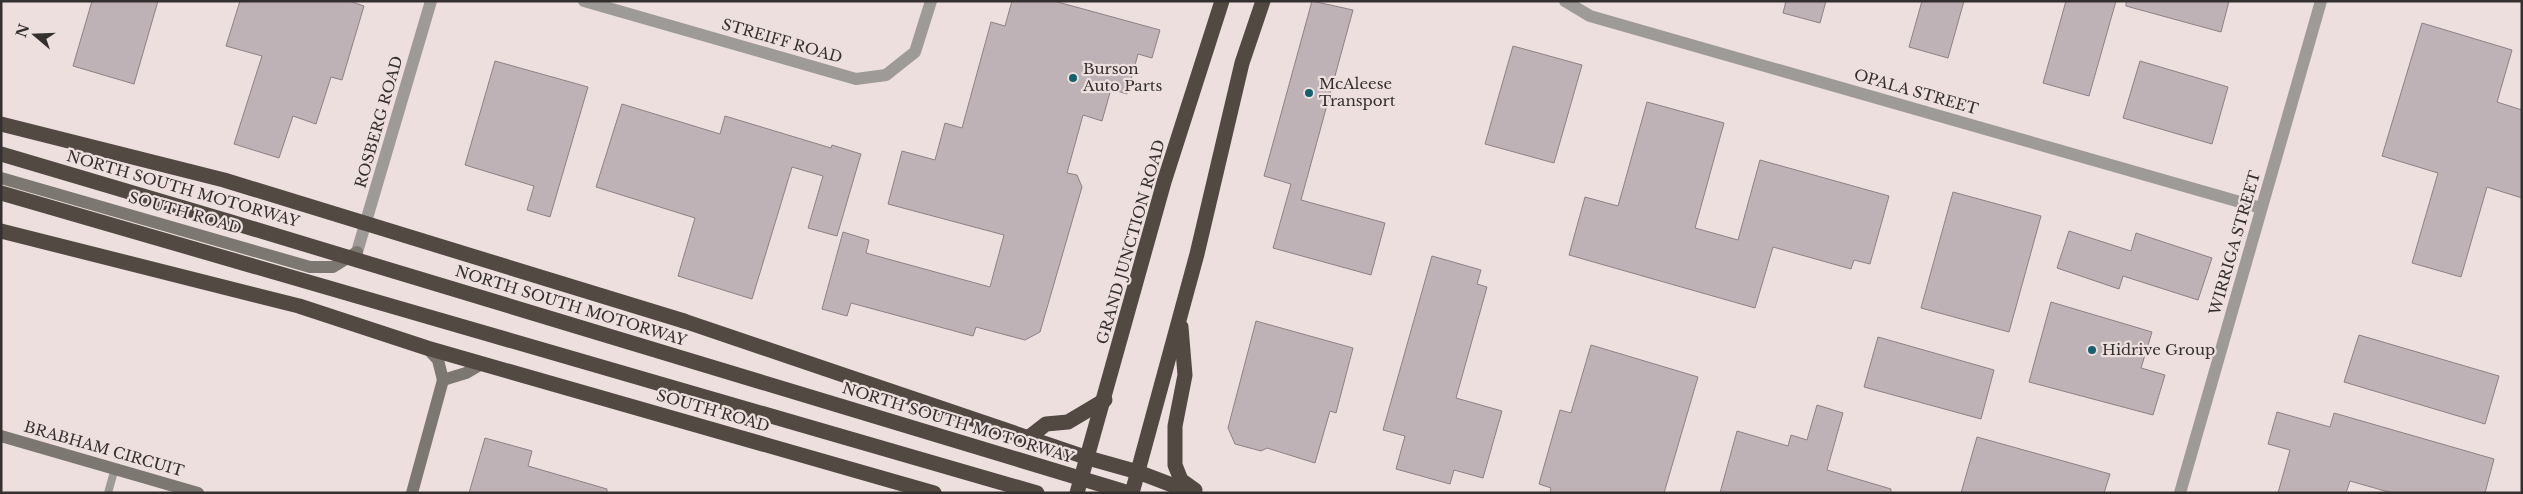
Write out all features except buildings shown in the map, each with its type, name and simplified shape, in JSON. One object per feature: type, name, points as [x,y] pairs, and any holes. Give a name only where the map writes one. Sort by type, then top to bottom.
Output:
[{"type":"highway","name":"GRAND JUNCTION ROAD","points":[[1078,493],[1164,182],[1222,1]]},
{"type":"highway","points":[[1130,493],[1138,472],[1181,315],[1242,63],[1263,1]]},
{"type":"highway","points":[[1,124],[224,180],[684,322],[1088,458],[1138,472],[1193,493]]},
{"type":"highway","name":"NORTH SOUTH MOTORWAY","points":[[1,154],[1130,493]]},
{"type":"highway","points":[[1,192],[1037,493]]},
{"type":"highway","name":"SOUTH ROAD","points":[[7,233],[299,306],[427,348],[934,493]]},
{"type":"highway","points":[[1181,315],[1185,375],[1175,426],[1176,465],[1181,480],[1199,493]]},
{"type":"highway","points":[[1028,438],[1046,424],[1068,422],[1105,400]]},
{"type":"street","name":"ROSBERG ROAD","points":[[357,252],[431,1]]},
{"type":"street","name":"STREIFF ROAD","points":[[584,1],[856,79],[886,75],[915,52],[932,1]]},
{"type":"street","name":"OPALA STREET","points":[[1565,1],[1590,16],[2261,208]]},
{"type":"street","name":"WIRRIGA STREET","points":[[2180,493],[2320,1]]},
{"type":"street","name":"SOUTH ROAD","points":[[1,178],[310,267],[333,268],[357,252]]},
{"type":"street","points":[[412,493],[443,380],[438,360],[427,348]]},
{"type":"street","points":[[443,380],[466,373],[482,363]]},
{"type":"street","name":"BRABHAM CIRCUIT","points":[[1,436],[198,493]]},
{"type":"lane","points":[[108,493],[115,468]]},
{"type":"place","name":"Burson Auto Parts","points":[[1073,78]]},
{"type":"place","name":"McAleese Transport","points":[[1309,93]]},
{"type":"place","name":"Hidrive Group","points":[[2092,350]]}]
